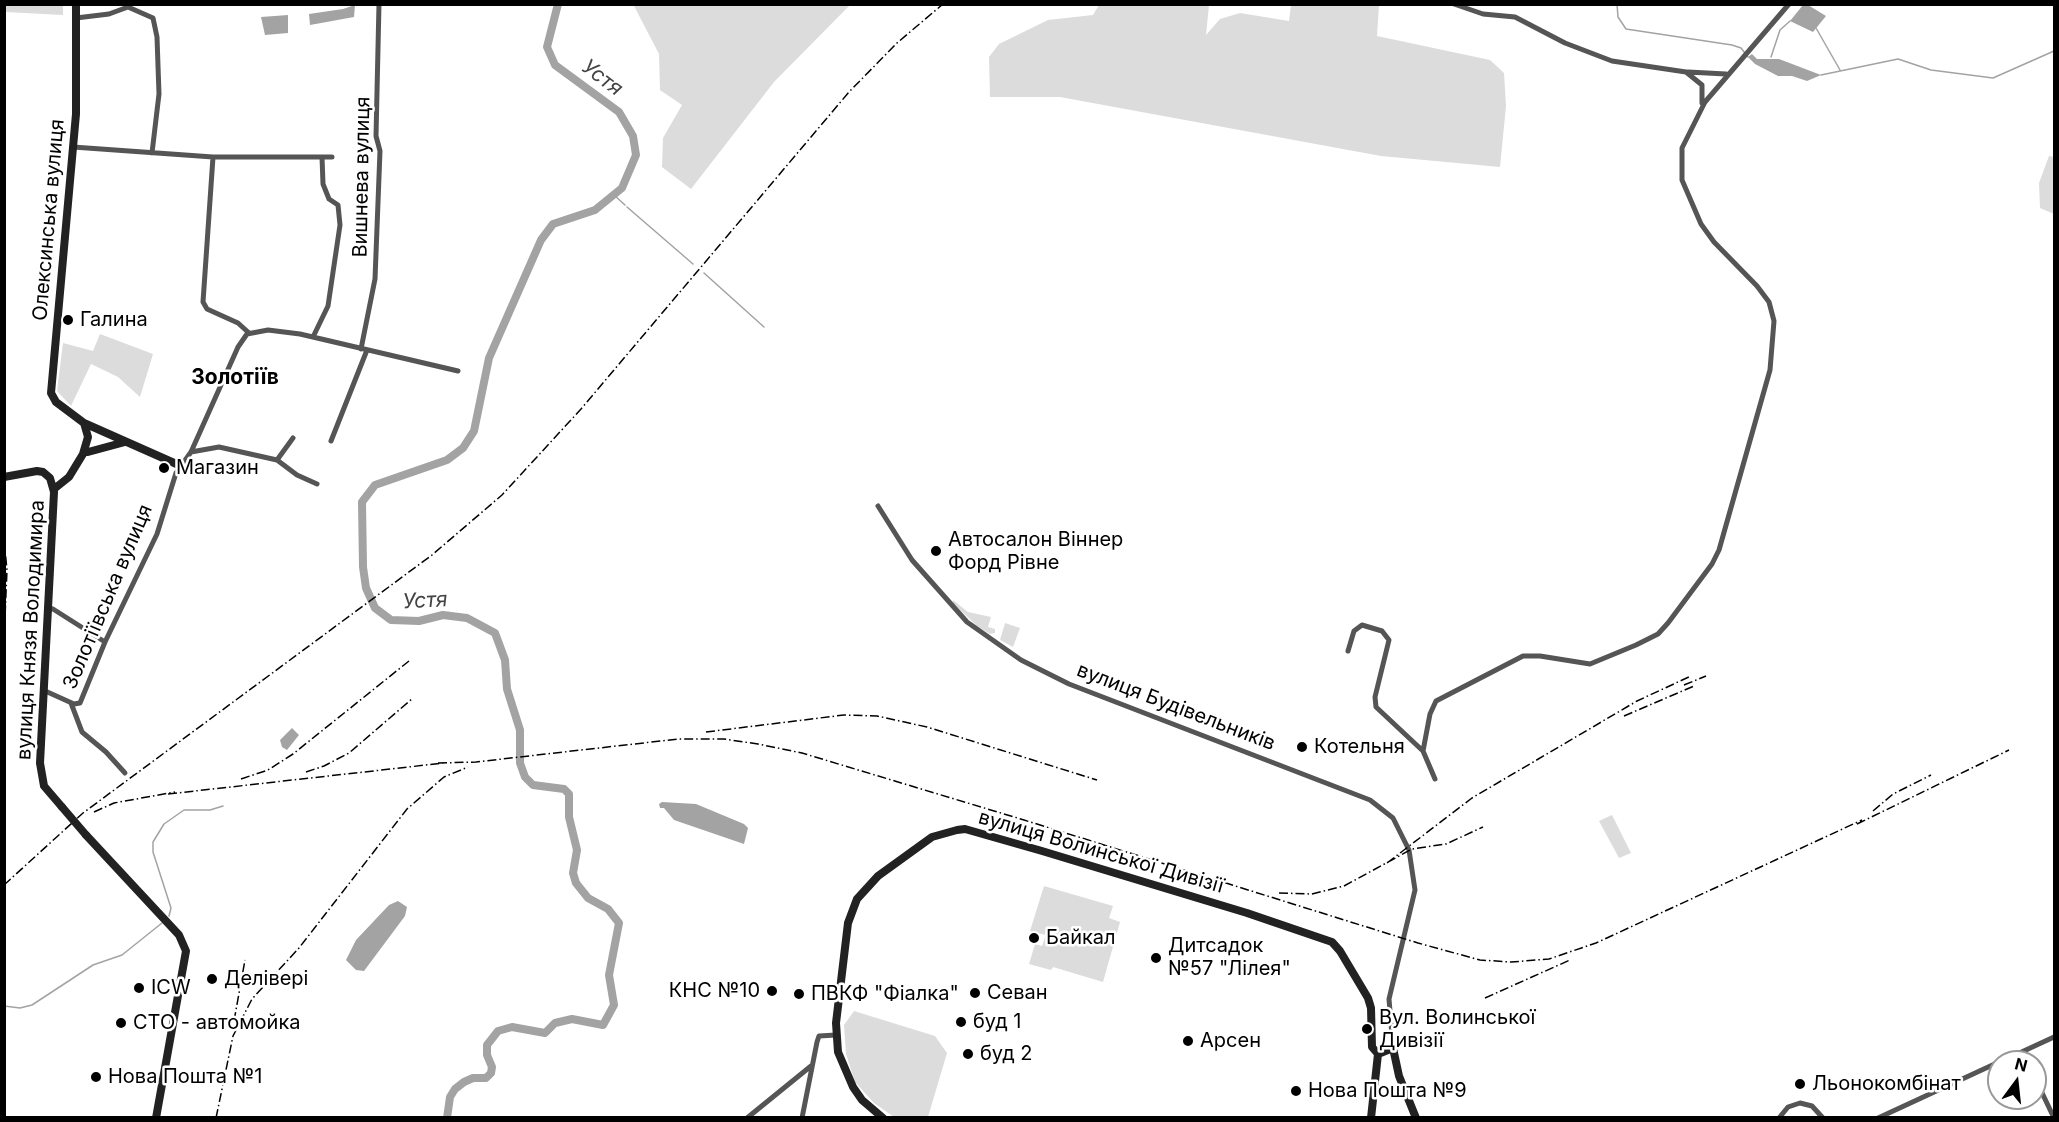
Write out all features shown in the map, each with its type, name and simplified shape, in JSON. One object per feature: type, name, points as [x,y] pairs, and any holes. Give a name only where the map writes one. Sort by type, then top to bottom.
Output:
[{"type":"street","name":"Олексинська вулиця","points":[[76,4],[73,147],[51,393],[56,402],[84,423],[125,442]]},
{"type":"street","name":"Вишнева вулиця","points":[[331,441],[364,350],[375,279],[380,151],[376,136],[379,4]]},
{"type":"street","points":[[1454,4],[1483,14],[1515,17],[1565,43],[1612,61],[1706,75],[1726,74]]},
{"type":"street","points":[[1423,751],[1430,714],[1436,701],[1498,668],[1523,656],[1532,655],[1590,664],[1658,634],[1686,601],[1719,550],[1770,370],[1774,321],[1769,302],[1757,286],[1714,242],[1701,224],[1682,180],[1682,148],[1701,107],[1726,74],[1789,4]]},
{"type":"street","points":[[76,18],[109,14],[128,6],[147,13],[153,18],[156,28],[159,94],[152,153]]},
{"type":"street","points":[[1686,72],[1702,86],[1701,107]]},
{"type":"street","points":[[73,147],[213,157],[332,157]]},
{"type":"street","points":[[213,157],[203,302],[207,309],[238,323],[249,333],[268,330],[313,337],[458,371]]},
{"type":"street","points":[[313,337],[328,306],[340,225],[338,205],[329,199],[323,184],[322,157]]},
{"type":"street","name":"Золотіївська вулиця","points":[[43,690],[71,703],[80,703],[105,642],[157,534],[181,466],[191,452],[238,347],[249,333]]},
{"type":"street","points":[[54,489],[69,477],[84,451],[88,436],[84,423]]},
{"type":"street","points":[[276,460],[293,438]]},
{"type":"street","points":[[84,451],[88,452],[125,442],[181,466]]},
{"type":"street","points":[[191,452],[219,447],[276,460],[297,475],[317,484]]},
{"type":"street","name":"вулиця Князя Володимира","points":[[4,477],[43,472],[50,478],[54,489],[43,690],[41,775],[44,786],[179,935],[186,951],[156,1118]]},
{"type":"street","name":"вулиця Будівельників","points":[[878,506],[912,560],[967,622],[1021,660],[1069,684],[1370,800],[1393,818],[1412,858],[1415,890],[1389,999],[1393,1048],[1399,1076],[1416,1118]]},
{"type":"street","points":[[47,608],[53,609],[105,642]]},
{"type":"street","points":[[1348,651],[1354,631],[1362,625],[1382,631],[1389,640],[1376,697],[1376,707],[1423,751],[1435,779]]},
{"type":"street","points":[[71,703],[82,732],[106,752],[125,773]]},
{"type":"street","name":"вулиця Волинської Дивізії","points":[[836,1035],[848,923],[857,899],[878,876],[918,846],[943,832],[965,829],[1220,904],[1332,942],[1340,951],[1368,998],[1371,1008],[1372,1047],[1378,1054],[1371,1118]]},
{"type":"street","points":[[802,1118],[819,1036],[836,1035],[848,1079],[862,1100],[883,1118]]},
{"type":"street","points":[[2027,1050],[2055,1037]]},
{"type":"street","points":[[1378,1054],[1393,1048]]},
{"type":"street","points":[[747,1118],[812,1066]]},
{"type":"street","points":[[1878,1118],[1987,1068]]},
{"type":"street","points":[[1779,1118],[1788,1107],[1800,1103],[1812,1106],[1823,1118]]},
{"type":"street","points":[[2047,1103],[2054,1118]]},
{"type":"shaded area","points":[[5,4],[63,5],[63,15],[5,12]]},
{"type":"shaded area","points":[[633,4],[850,5],[774,82],[691,189],[662,167],[663,138],[682,105],[660,90],[659,54]]},
{"type":"shaded area","points":[[355,5],[354,17],[310,25],[309,14]]},
{"type":"shaded area","points":[[1099,5],[1209,5],[1206,35],[1220,19],[1240,13],[1289,21],[1291,5],[1379,5],[1377,36],[1490,60],[1504,73],[1506,106],[1500,167],[1381,156],[1060,97],[990,97],[989,57],[999,44],[1048,20],[1093,15]]},
{"type":"shaded area","points":[[1803,5],[1808,5],[1826,16],[1813,32],[1790,21]]},
{"type":"shaded area","points":[[288,15],[288,33],[265,35],[261,17]]},
{"type":"shaded area","points":[[1752,54],[1757,59],[1779,59],[1821,75],[1807,81],[1792,76],[1778,76],[1755,64],[1748,57]]},
{"type":"shaded area","points":[[2049,156],[2054,157],[2054,214],[2040,208],[2039,183]]},
{"type":"shaded area","points":[[100,334],[153,354],[140,397],[118,377],[91,364],[71,406],[57,391],[63,343],[93,351]]},
{"type":"shaded area","points":[[953,600],[968,612],[991,617],[988,627],[995,629],[995,633],[990,634],[977,626],[953,603]]},
{"type":"shaded area","points":[[1005,623],[1020,628],[1013,647],[1000,640]]},
{"type":"shaded area","points":[[292,728],[299,735],[287,750],[282,747],[280,740]]},
{"type":"shaded area","points":[[662,802],[696,804],[744,824],[748,828],[744,844],[674,820],[664,808],[660,808],[659,804]]},
{"type":"shaded area","points":[[1612,815],[1631,853],[1619,858],[1599,821]]},
{"type":"shaded area","points":[[1044,886],[1113,906],[1109,918],[1120,922],[1103,982],[1053,967],[1051,970],[1029,964],[1035,944],[1042,946],[1046,935],[1030,931]]},
{"type":"shaded area","points":[[398,901],[407,907],[405,916],[364,971],[356,970],[346,960],[356,940],[389,905]]},
{"type":"shaded area","points":[[854,1011],[935,1036],[947,1053],[928,1117],[894,1117],[874,1103],[855,1082],[846,1054],[844,1025]]},
{"type":"waterway","name":"Устя","points":[[447,1118],[450,1097],[455,1089],[464,1082],[473,1078],[486,1078],[491,1073],[492,1067],[487,1055],[487,1045],[498,1031],[512,1027],[545,1033],[555,1023],[572,1019],[603,1025],[614,1005],[609,975],[619,923],[608,909],[588,898],[576,883],[573,873],[577,850],[569,817],[569,794],[564,789],[533,785],[525,777],[520,763],[520,730],[507,689],[505,660],[495,633],[467,618],[443,615],[419,621],[391,620],[375,608],[366,588],[363,567],[362,502],[375,485],[447,460],[463,448],[474,431],[489,358],[541,240],[553,224],[595,210],[622,188],[636,155],[633,136],[619,112],[555,65],[547,47],[558,4]]},
{"type":"waterway","points":[[1617,4],[1618,17],[1626,29],[1732,45],[1741,48],[1748,57]]},
{"type":"waterway","points":[[1771,57],[1780,30],[1790,21]]},
{"type":"waterway","points":[[1816,28],[1840,70]]},
{"type":"waterway","points":[[1821,75],[1898,59],[1931,70],[1993,78],[2054,51]]},
{"type":"waterway","points":[[614,195],[625,205]]},
{"type":"waterway","points":[[627,207],[693,264]]},
{"type":"waterway","points":[[704,273],[764,327]]},
{"type":"waterway","points":[[169,916],[171,908],[153,852],[153,842],[164,824],[184,810],[210,810],[223,806]]},
{"type":"waterway","points":[[4,1006],[20,1008],[32,1005],[93,965],[122,955],[162,923]]},
{"type":"railway","points":[[4,885],[83,813],[432,555],[502,495],[581,409],[849,92],[897,43],[943,4]]},
{"type":"railway","points":[[4,540],[7,570],[4,641]]},
{"type":"railway","points":[[241,779],[268,770],[293,754],[409,661]]},
{"type":"railway","points":[[1387,863],[1472,798],[1637,701],[1691,676]]},
{"type":"railway","points":[[1684,685],[1706,676]]},
{"type":"railway","points":[[1624,716],[1694,686]]},
{"type":"railway","points":[[306,772],[349,753],[413,698]]},
{"type":"railway","points":[[706,732],[844,715],[877,716],[927,727],[1097,780]]},
{"type":"railway","points":[[438,763],[476,762],[678,739],[724,739],[758,744],[802,753],[1418,943],[1480,960],[1511,962],[1549,959],[1596,943],[1862,820]]},
{"type":"railway","points":[[1857,824],[2009,750]]},
{"type":"railway","points":[[168,794],[444,763]]},
{"type":"railway","points":[[216,1118],[233,1036],[252,999],[299,948],[407,809],[444,777],[468,767]]},
{"type":"railway","points":[[1873,811],[1893,794],[1931,775]]},
{"type":"railway","points":[[94,812],[114,803],[175,792]]},
{"type":"railway","points":[[1279,893],[1312,894],[1344,886],[1412,849],[1446,844],[1483,827]]},
{"type":"railway","points":[[234,1021],[245,960]]},
{"type":"railway","points":[[1485,998],[1570,960]]},
{"type":"place","name":"Галина","points":[[68,320]]},
{"type":"place","name":"Магазин","points":[[164,468]]},
{"type":"place","name":"Автосалон Віннер Форд Рівне","points":[[936,551]]},
{"type":"place","name":"Котельня","points":[[1302,747]]},
{"type":"place","name":"Байкал","points":[[1034,938]]},
{"type":"place","name":"Дитсадок №57 \"Лілея\"","points":[[1156,958]]},
{"type":"place","name":"Делівері","points":[[212,979]]},
{"type":"place","name":"ICW","points":[[139,988]]},
{"type":"place","name":"КНС №10","points":[[772,991]]},
{"type":"place","name":"Севан","points":[[975,993]]},
{"type":"place","name":"ПВКФ \"Фіалка\"","points":[[799,994]]},
{"type":"place","name":"буд 1","points":[[961,1022]]},
{"type":"place","name":"СТО - автомойка","points":[[121,1023]]},
{"type":"place","name":"Вул. Волинської Дивізії","points":[[1367,1029]]},
{"type":"place","name":"Арсен","points":[[1188,1041]]},
{"type":"place","name":"буд 2","points":[[968,1054]]},
{"type":"place","name":"Нова Пошта №1","points":[[96,1077]]},
{"type":"place","name":"Льонокомбінат","points":[[1800,1084]]},
{"type":"place","name":"Нова Пошта №9","points":[[1296,1091]]},
{"type":"district","name":"Золотіїв","points":[[235,378]]}]
